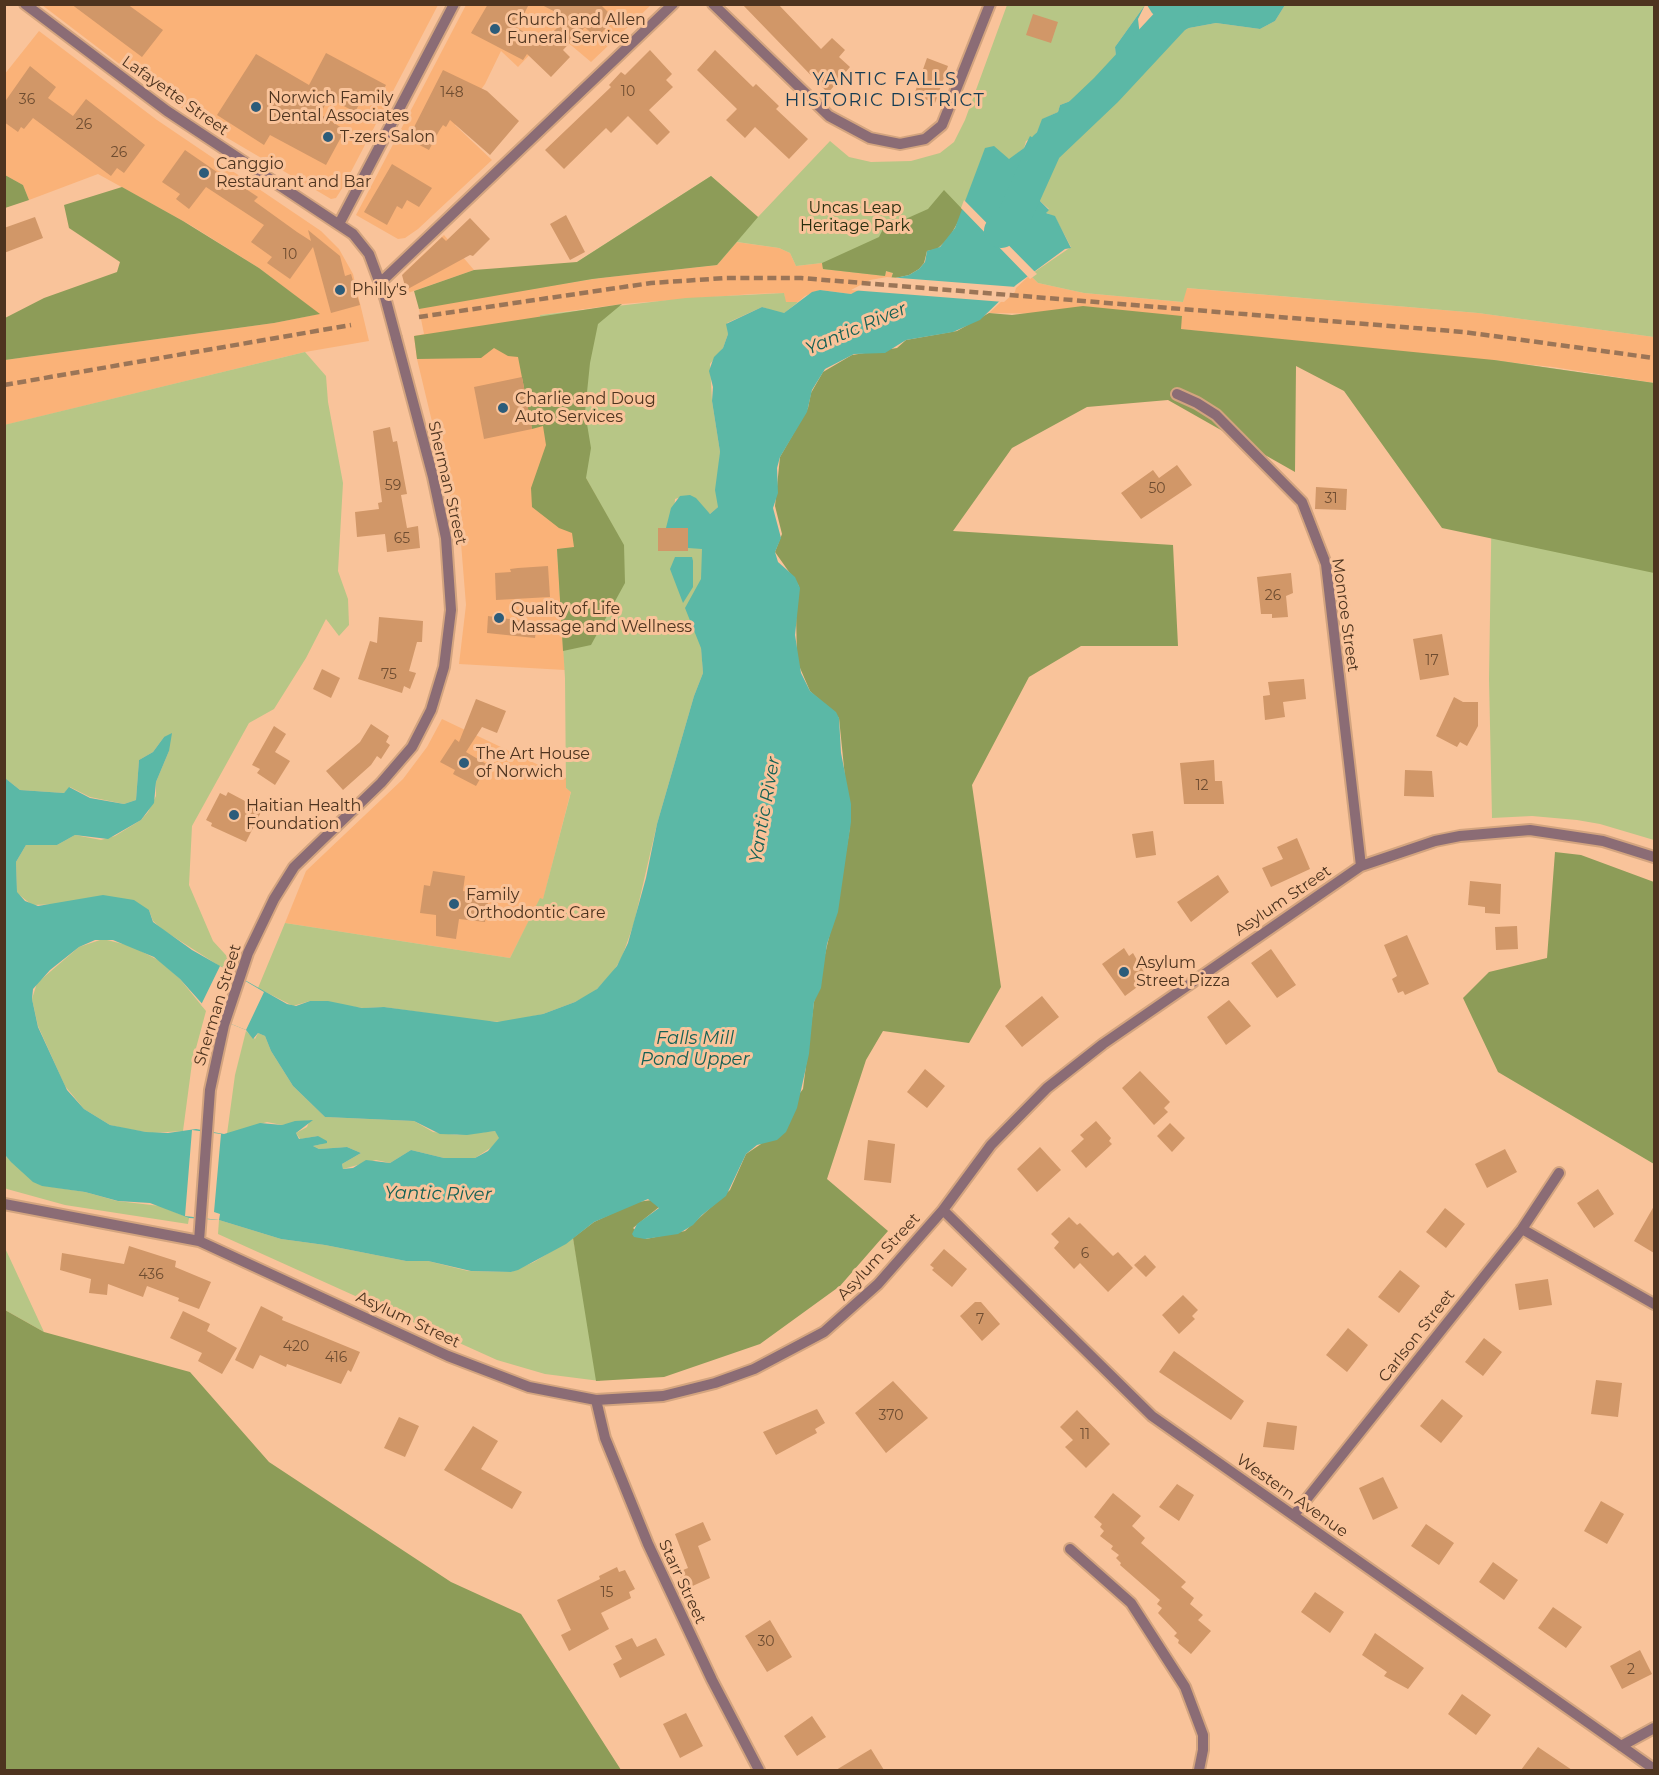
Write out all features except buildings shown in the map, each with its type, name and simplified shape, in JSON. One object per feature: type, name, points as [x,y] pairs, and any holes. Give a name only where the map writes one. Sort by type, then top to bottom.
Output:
[{"type":"street","name":"Lafayette Street","points":[[26,4],[167,111],[339,224],[365,247],[380,283]]},
{"type":"street","points":[[339,224],[454,4]]},
{"type":"street","points":[[380,283],[673,4]]},
{"type":"street","points":[[713,4],[829,116],[864,136],[900,144],[925,139],[942,125],[990,4]]},
{"type":"street","name":"Sherman Street","points":[[200,1241],[206,1129],[212,1076],[224,1025],[241,973],[274,899],[294,867],[381,783],[415,743],[431,710],[442,675],[452,609],[449,560],[434,477],[380,283]]},
{"type":"street","name":"Monroe Street","points":[[1177,394],[1216,415],[1302,502],[1326,564],[1361,866]]},
{"type":"street","name":"Asylum Street","points":[[4,1204],[200,1241],[458,1360],[529,1387],[596,1400],[663,1396],[715,1383],[792,1351],[850,1311],[878,1284],[943,1210],[991,1145],[1047,1088],[1103,1044],[1361,866],[1443,840],[1530,830],[1603,841],[1654,857]]},
{"type":"street","name":"Carlson Street","points":[[1294,1515],[1522,1229],[1559,1173]]},
{"type":"street","name":"Western Avenue","points":[[943,1210],[1152,1416],[1654,1769]]},
{"type":"street","points":[[1522,1229],[1654,1304]]},
{"type":"street","name":"Starr Street","points":[[596,1400],[605,1438],[648,1544],[712,1680],[759,1770]]},
{"type":"street","points":[[1070,1549],[1131,1603],[1185,1687],[1203,1735],[1199,1770]]},
{"type":"street","points":[[1622,1746],[1654,1728]]},
{"type":"shaded area","points":[[42,5],[438,5],[343,187],[336,198],[331,199],[212,129],[126,69]]},
{"type":"shaded area","points":[[466,5],[651,5],[591,62],[553,30],[518,67],[501,51],[485,84],[455,125],[492,160],[418,229],[405,238],[398,239],[356,215]]},
{"type":"shaded area","points":[[39,31],[157,120],[321,231],[339,249],[353,274],[369,341],[305,352],[5,425],[5,360],[274,323],[319,314],[259,268],[192,226],[98,174],[29,200],[23,185],[5,175],[4,75]]},
{"type":"shaded area","points":[[444,235],[474,270],[405,294],[404,273]]},
{"type":"shaded area","points":[[736,242],[779,248],[790,253],[796,266],[822,263],[893,272],[891,279],[851,294],[820,290],[805,296],[798,302],[785,302],[784,293],[752,294],[622,304],[540,315],[624,545],[557,549],[565,670],[459,664],[466,605],[461,543],[417,359],[414,336],[424,334],[418,304],[497,287],[499,294],[592,279],[717,265]]},
{"type":"shaded area","points":[[1030,275],[1038,283],[1084,293],[1183,302],[1186,288],[1478,313],[1654,337],[1654,383],[1553,367],[1180,329],[1182,316],[989,313]]},
{"type":"shaded area","points":[[442,719],[566,778],[566,788],[571,791],[543,900],[540,899],[510,958],[285,923],[306,871],[403,779],[427,747]]},
{"type":"green space","name":"Uncas Leap Heritage Park","points":[[1007,5],[1145,5],[1115,47],[1116,57],[1109,74],[1098,80],[1095,87],[1081,97],[1060,105],[1058,112],[1043,119],[1033,138],[1026,141],[1024,148],[1009,160],[1004,156],[969,196],[961,216],[891,279],[893,273],[886,271],[885,276],[823,269],[822,263],[796,266],[790,253],[779,248],[737,242],[717,265],[623,274],[520,291],[519,278],[577,262],[711,176],[758,217],[830,141],[849,157],[871,162],[911,161],[940,153],[954,142],[965,120]]},
{"type":"green space","points":[[1285,5],[1654,5],[1654,337],[1478,313],[1187,288],[1183,302],[1084,293],[1038,283],[1030,275],[1071,247],[1055,217],[1045,212],[1049,209],[1040,201],[1038,179],[1045,172],[1046,161],[1053,159],[1062,148],[1060,141],[1064,133],[1072,132],[1097,101],[1091,99],[1091,95],[1101,87],[1116,88],[1146,58],[1173,36],[1189,28],[1216,23],[1260,29],[1275,21]]},
{"type":"green space","points":[[5,175],[23,185],[29,200],[5,208]]},
{"type":"green space","points":[[711,176],[758,217],[717,265],[592,279],[419,309],[414,291],[474,270],[577,262]]},
{"type":"green space","points":[[122,187],[259,268],[320,314],[274,323],[5,360],[5,318],[44,298],[117,272],[120,262],[69,228],[64,205]]},
{"type":"green space","points":[[944,190],[964,211],[949,238],[937,249],[927,251],[924,263],[919,269],[909,275],[891,279],[893,273],[886,271],[885,276],[823,269],[822,263],[879,237],[883,229],[928,209]]},
{"type":"green space","points":[[784,293],[786,302],[798,302],[783,314],[762,307],[727,323],[728,334],[723,348],[710,364],[712,401],[720,452],[718,507],[710,514],[704,509],[678,498],[675,499],[673,528],[694,529],[704,548],[701,646],[703,673],[694,696],[657,824],[634,923],[622,957],[613,972],[594,992],[575,1002],[543,1014],[505,1022],[480,1021],[384,1007],[363,1008],[310,1001],[293,1006],[258,988],[285,923],[510,958],[540,898],[543,899],[571,792],[566,788],[565,678],[557,549],[623,545],[549,412],[540,315],[686,298]]},
{"type":"green space","points":[[622,304],[598,324],[590,363],[585,412],[591,448],[586,478],[624,545],[625,583],[591,645],[563,651],[557,549],[574,547],[572,533],[559,528],[532,507],[531,488],[546,445],[543,426],[532,429],[518,357],[508,356],[494,348],[481,358],[417,359],[414,336]]},
{"type":"green space","points":[[1083,306],[1182,316],[1181,329],[1494,360],[1654,383],[1654,573],[1442,528],[1344,391],[1296,366],[1295,472],[1168,400],[1087,407],[1012,448],[953,531],[1173,545],[1178,646],[1081,646],[1029,677],[972,785],[1001,987],[969,1043],[883,1031],[866,1060],[827,1179],[888,1231],[840,1286],[760,1344],[664,1377],[596,1381],[573,1238],[594,1222],[637,1202],[652,1200],[659,1207],[633,1228],[646,1239],[685,1231],[730,1190],[746,1154],[761,1144],[803,1089],[814,1002],[839,894],[850,827],[839,718],[810,691],[797,661],[796,611],[799,586],[775,552],[782,534],[775,506],[780,457],[808,408],[811,393],[823,372],[852,355],[897,348],[906,340],[957,331],[989,313],[1012,315]]},
{"type":"green space","points":[[305,352],[326,376],[328,402],[343,483],[338,571],[348,599],[349,625],[339,636],[326,619],[306,658],[274,709],[249,723],[192,826],[189,885],[213,941],[235,965],[232,974],[163,930],[153,921],[149,910],[61,904],[32,905],[17,893],[16,862],[26,845],[57,845],[75,835],[101,840],[115,836],[141,820],[156,796],[156,782],[169,751],[164,737],[153,752],[139,760],[136,800],[124,804],[90,797],[70,787],[64,793],[20,790],[5,778],[4,425]]},
{"type":"green space","points":[[1494,360],[1654,383],[1654,840],[1600,824],[1577,820],[1532,816],[1492,818],[1489,679]]},
{"type":"green space","points":[[1555,852],[1581,855],[1654,882],[1654,1164],[1498,1072],[1463,998],[1489,972],[1547,958]]},
{"type":"green space","points":[[103,939],[131,946],[160,961],[180,979],[206,1011],[192,1063],[183,1131],[152,1133],[127,1129],[110,1125],[84,1109],[65,1086],[38,1026],[32,999],[37,983],[79,947]]},
{"type":"green space","points":[[246,1031],[255,1039],[258,1033],[265,1036],[271,1051],[293,1086],[325,1117],[414,1121],[433,1132],[457,1135],[495,1131],[499,1139],[492,1147],[475,1158],[444,1158],[411,1150],[390,1163],[376,1160],[343,1169],[342,1164],[361,1153],[347,1147],[319,1149],[313,1146],[322,1144],[318,1136],[300,1139],[296,1133],[307,1127],[310,1120],[282,1125],[267,1122],[227,1134],[235,1075]]},
{"type":"green space","points":[[4,1155],[40,1185],[85,1192],[117,1201],[160,1206],[189,1218],[188,1224],[65,1205],[7,1189],[5,1188]]},
{"type":"green space","points":[[219,1220],[281,1239],[406,1261],[428,1261],[468,1271],[511,1272],[534,1262],[573,1238],[600,1381],[545,1374],[497,1360],[218,1234]]},
{"type":"green space","points":[[5,1248],[44,1332],[5,1310]]},
{"type":"green space","points":[[5,1310],[44,1332],[190,1372],[269,1462],[451,1582],[521,1614],[621,1770],[5,1770]]},
{"type":"water","name":"Falls Mill Pond Upper","points":[[1145,5],[1138,19],[1141,45],[1158,41],[1164,31],[1163,23],[1147,5],[1285,5],[1275,21],[1260,29],[1216,23],[1189,28],[1173,36],[1146,58],[1116,88],[1106,93],[1101,87],[1099,91],[1095,91],[1091,98],[1097,101],[1072,132],[1064,133],[1060,141],[1062,148],[1053,160],[1046,161],[1045,172],[1038,179],[1040,201],[1049,210],[1046,213],[1055,216],[1071,248],[1065,249],[1016,285],[980,320],[953,332],[906,340],[885,353],[854,354],[825,369],[812,390],[807,412],[780,457],[777,468],[778,493],[773,508],[781,538],[775,552],[778,562],[795,577],[800,588],[795,635],[801,673],[810,691],[836,712],[839,718],[841,753],[851,804],[851,822],[838,912],[827,944],[821,988],[814,1002],[809,1054],[797,1108],[786,1132],[777,1140],[757,1145],[746,1154],[726,1196],[693,1225],[678,1234],[645,1239],[634,1237],[632,1234],[637,1224],[659,1208],[648,1199],[594,1222],[566,1244],[518,1270],[511,1272],[471,1271],[428,1261],[406,1261],[281,1239],[219,1220],[189,1218],[150,1203],[118,1201],[85,1192],[42,1186],[33,1182],[11,1162],[5,1155],[5,778],[20,790],[64,793],[69,787],[90,798],[124,804],[136,800],[139,760],[153,752],[164,737],[172,733],[169,751],[156,782],[154,803],[141,820],[108,839],[75,835],[57,845],[26,845],[16,862],[17,892],[25,901],[38,906],[103,895],[134,900],[149,910],[153,922],[192,950],[287,1004],[296,1006],[310,1001],[328,1001],[362,1008],[384,1007],[497,1022],[543,1014],[575,1002],[597,989],[617,966],[628,943],[646,878],[657,824],[694,696],[703,673],[701,648],[685,608],[701,579],[702,549],[688,548],[688,528],[666,528],[671,508],[680,496],[690,495],[696,498],[710,514],[718,507],[715,490],[720,452],[712,401],[713,387],[709,371],[714,357],[723,348],[728,334],[726,324],[762,307],[784,313],[812,292],[820,290],[851,294],[872,283],[909,275],[919,269],[925,262],[927,251],[940,247],[955,228],[985,148],[994,146],[1009,159],[1024,148],[1030,136],[1033,138],[1036,135],[1042,119],[1058,112],[1060,105],[1081,97],[1083,91],[1095,87],[1098,80],[1109,74],[1116,57],[1115,47]],"holes":[[[95,940],[113,940],[154,957],[180,979],[214,1017],[246,1030],[253,1039],[258,1033],[265,1036],[271,1051],[293,1086],[325,1117],[414,1121],[440,1134],[467,1135],[495,1131],[499,1138],[488,1151],[475,1158],[444,1158],[411,1150],[390,1163],[366,1160],[353,1168],[343,1169],[342,1164],[361,1153],[347,1147],[319,1149],[313,1146],[327,1143],[327,1141],[318,1136],[299,1139],[296,1133],[313,1120],[295,1121],[282,1125],[260,1123],[224,1134],[196,1129],[168,1133],[146,1132],[110,1125],[84,1109],[67,1090],[38,1027],[32,999],[33,989],[50,970],[79,947]]]},
{"type":"water","points":[[675,557],[692,557],[693,561],[693,587],[683,603],[670,569]]},
{"type":"pier","points":[[964,200],[1037,274],[1030,279],[961,208]]},
{"type":"pier","points":[[887,277],[1016,287],[1015,292],[1004,302],[851,290],[870,280]]},
{"type":"pier","points":[[220,966],[264,992],[246,1030],[214,1017],[201,1005]]},
{"type":"pier","points":[[192,1130],[221,1134],[214,1212],[220,1214],[219,1220],[185,1216]]},
{"type":"waterway","name":"Yantic River","points":[[1001,231],[1014,217],[1045,148],[1106,90],[1186,4]]},
{"type":"railway","points":[[419,317],[651,283],[726,278],[801,278],[1464,332],[1654,358]]},
{"type":"railway","points":[[4,385],[351,325]]},
{"type":"place","name":"Church and Allen Funeral Service","points":[[495,29]]},
{"type":"place","name":"Norwich Family Dental Associates","points":[[256,107]]},
{"type":"place","name":"T-zers Salon","points":[[328,137]]},
{"type":"place","name":"Canggio Restaurant and Bar","points":[[204,173]]},
{"type":"place","name":"Philly's","points":[[340,290]]},
{"type":"place","name":"Charlie and Doug Auto Services","points":[[503,408]]},
{"type":"place","name":"Quality of Life Massage and Wellness","points":[[499,618]]},
{"type":"place","name":"The Art House of Norwich","points":[[464,763]]},
{"type":"place","name":"Haitian Health Foundation","points":[[234,815]]},
{"type":"place","name":"Family Orthodontic Care","points":[[454,904]]},
{"type":"place","name":"Asylum Street Pizza","points":[[1124,972]]},
{"type":"district","name":"YANTIC FALLS HISTORIC DISTRICT","points":[[885,90]]}]
